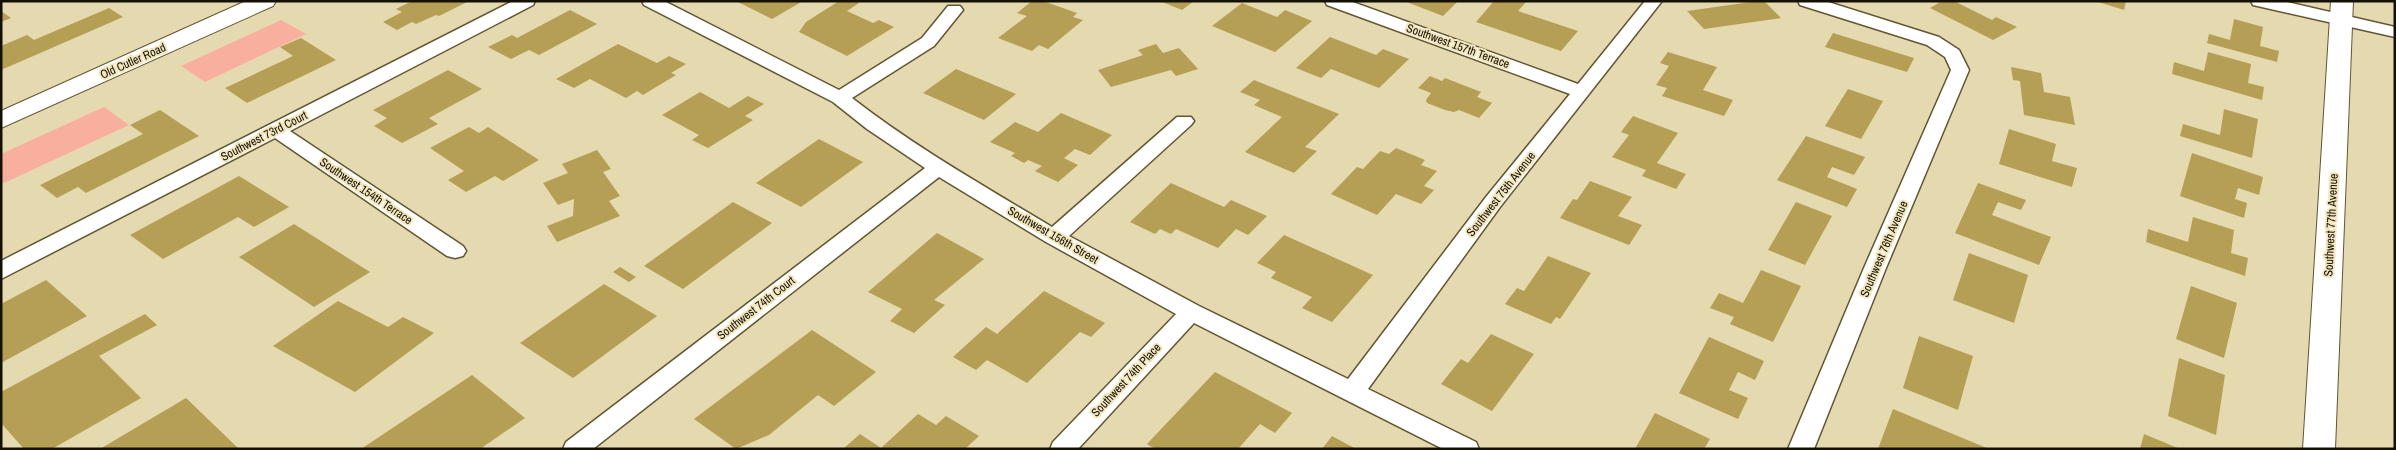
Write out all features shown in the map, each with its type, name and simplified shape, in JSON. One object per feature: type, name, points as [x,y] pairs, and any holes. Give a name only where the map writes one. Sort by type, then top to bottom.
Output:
[{"type":"street","name":"Old Cutler Road","points":[[1,120],[265,1]]},
{"type":"street","name":"Southwest 73rd Court","points":[[1,271],[527,1]]},
{"type":"street","name":"Southwest 156th Street","points":[[650,1],[840,98],[938,168],[1054,237],[1191,312],[1467,449]]},
{"type":"street","name":"Southwest 157th Terrace","points":[[1333,1],[1582,92]]},
{"type":"street","name":"Southwest 75th Avenue","points":[[1352,391],[1493,202],[1654,1]]},
{"type":"street","name":"Southwest 76th Avenue","points":[[1801,449],[1875,268],[1959,76],[1959,64],[1950,51],[1929,40],[1806,1]]},
{"type":"street","points":[[2260,1],[2342,12],[2395,32]]},
{"type":"street","points":[[840,98],[928,42],[954,10]]},
{"type":"street","name":"Southwest 77th Avenue","points":[[2318,449],[2342,12]]},
{"type":"street","points":[[1054,237],[1184,121]]},
{"type":"street","name":"Southwest 154th Terrace","points":[[276,130],[455,251]]},
{"type":"street","name":"Southwest 74th Court","points":[[574,449],[938,168]]},
{"type":"street","name":"Southwest 74th Place","points":[[1062,449],[1191,312]]},
{"type":"shaded area","points":[[281,20],[306,34],[205,82],[181,66]]},
{"type":"shaded area","points":[[104,107],[129,125],[4,183],[1,181],[1,154]]},
{"type":"building","points":[[412,1],[469,1],[439,16],[436,15],[416,24],[412,22],[397,30],[383,22],[402,12],[396,9]]},
{"type":"building","points":[[736,1],[803,1],[772,19]]},
{"type":"building","points":[[839,1],[856,1],[859,3],[847,11],[873,23],[879,20],[894,27],[847,56],[799,32],[806,22]]},
{"type":"building","points":[[1032,1],[1043,1],[1077,13],[1073,17],[1083,20],[1048,49],[1039,45],[1032,51],[998,38],[1027,16],[1017,13]]},
{"type":"building","points":[[1160,1],[1194,1],[1182,10]]},
{"type":"building","points":[[1404,1],[1458,1],[1443,16]]},
{"type":"building","points":[[1494,1],[1527,1],[1518,11],[1578,31],[1561,51],[1476,22]]},
{"type":"building","points":[[1764,1],[1781,18],[1704,29],[1687,11]]},
{"type":"building","points":[[1942,1],[1954,1],[1992,20],[1996,17],[2017,27],[1993,40],[1930,8]]},
{"type":"building","points":[[2095,1],[2126,1],[2124,10]]},
{"type":"building","points":[[1242,3],[1277,17],[1285,10],[1312,21],[1275,52],[1212,26]]},
{"type":"building","points":[[109,8],[123,17],[1,70],[1,46],[27,35],[34,40]]},
{"type":"building","points":[[570,10],[597,24],[539,55],[529,50],[511,59],[488,47],[512,35],[517,38]]},
{"type":"building","points":[[1,11],[11,18],[1,22]]},
{"type":"building","points":[[2234,19],[2263,27],[2260,46],[2279,51],[2277,62],[2207,43],[2209,34],[2230,40]]},
{"type":"building","points":[[1833,33],[1914,58],[1907,72],[1825,47]]},
{"type":"building","points":[[1330,37],[1376,55],[1383,49],[1409,59],[1379,88],[1331,69],[1321,78],[1296,68]]},
{"type":"building","points":[[301,38],[336,60],[247,103],[225,88],[293,56],[280,47]]},
{"type":"building","points":[[618,44],[657,63],[669,56],[686,64],[671,73],[676,75],[643,95],[637,91],[626,98],[590,79],[574,88],[556,79]]},
{"type":"building","points":[[1156,44],[1163,53],[1179,48],[1198,69],[1176,76],[1171,70],[1111,87],[1098,70],[1143,55],[1138,50]]},
{"type":"building","points":[[1668,52],[1717,67],[1703,90],[1733,100],[1724,116],[1662,96],[1667,88],[1656,85],[1669,66],[1660,63]]},
{"type":"building","points":[[2208,52],[2251,64],[2248,83],[2264,87],[2262,100],[2172,74],[2174,62],[2204,71]]},
{"type":"building","points":[[2011,67],[2041,73],[2044,92],[2070,97],[2075,125],[2024,115],[2020,81],[2013,80]]},
{"type":"building","points":[[956,69],[1016,94],[984,120],[923,93]]},
{"type":"building","points":[[448,70],[482,89],[429,118],[438,124],[402,143],[374,126],[387,118],[373,110]]},
{"type":"building","points":[[1430,76],[1442,81],[1445,78],[1481,92],[1477,97],[1492,103],[1479,118],[1459,110],[1454,112],[1427,103],[1426,100],[1431,93],[1418,88]]},
{"type":"building","points":[[1254,80],[1339,114],[1305,147],[1317,151],[1294,173],[1245,152],[1282,117],[1254,105],[1260,100],[1240,92]]},
{"type":"building","points":[[1848,89],[1883,101],[1861,139],[1825,126]]},
{"type":"building","points":[[700,92],[729,108],[748,96],[764,104],[745,116],[753,120],[708,148],[692,140],[699,135],[662,115]]},
{"type":"building","points":[[2224,109],[2258,119],[2252,158],[2180,136],[2183,124],[2220,135]]},
{"type":"building","points":[[160,110],[199,136],[86,193],[78,187],[57,198],[40,185],[143,134],[130,125]]},
{"type":"building","points":[[1061,113],[1112,135],[1090,155],[1075,149],[1064,158],[1078,165],[1058,182],[1035,171],[1042,166],[1028,160],[1024,163],[1011,156],[1015,153],[990,142],[1015,122],[1038,132]]},
{"type":"building","points":[[1633,116],[1678,133],[1657,163],[1686,174],[1676,189],[1642,176],[1646,170],[1612,157],[1629,135],[1621,132]]},
{"type":"building","points":[[469,127],[479,133],[488,127],[539,160],[503,181],[495,176],[466,192],[448,180],[464,171],[430,148]]},
{"type":"building","points":[[2009,129],[2056,144],[2052,161],[2077,168],[2072,187],[1999,164]]},
{"type":"building","points":[[1806,136],[1865,157],[1854,175],[1832,167],[1827,177],[1857,189],[1847,207],[1777,180]]},
{"type":"building","points":[[819,139],[863,162],[801,207],[756,183]]},
{"type":"building","points":[[1396,148],[1425,160],[1421,165],[1437,171],[1424,186],[1434,190],[1421,204],[1396,194],[1377,215],[1331,194],[1357,167],[1363,169],[1380,151],[1389,154]]},
{"type":"building","points":[[597,150],[611,169],[603,172],[620,196],[609,201],[620,216],[557,242],[547,226],[573,216],[574,199],[558,205],[543,183],[568,173],[562,164]]},
{"type":"building","points":[[2192,153],[2263,177],[2259,195],[2238,188],[2235,199],[2247,203],[2244,218],[2180,196]]},
{"type":"building","points":[[239,176],[289,207],[254,227],[238,217],[163,259],[130,235]]},
{"type":"building","points":[[1590,181],[1632,197],[1618,216],[1642,225],[1629,245],[1560,218],[1573,199],[1577,200]]},
{"type":"building","points":[[1171,183],[1224,207],[1231,200],[1267,216],[1248,235],[1236,229],[1218,248],[1176,229],[1171,234],[1160,229],[1155,234],[1130,222]]},
{"type":"building","points":[[1978,183],[2026,200],[2021,210],[1998,202],[1992,215],[2051,237],[2039,265],[1955,233]]},
{"type":"building","points":[[733,202],[772,223],[683,289],[644,266]]},
{"type":"building","points":[[1796,202],[1832,216],[1805,265],[1768,250]]},
{"type":"building","points":[[2193,217],[2234,230],[2231,253],[2248,258],[2245,276],[2146,242],[2148,229],[2188,242]]},
{"type":"building","points":[[294,224],[370,272],[314,307],[239,257]]},
{"type":"building","points":[[937,233],[984,259],[934,300],[945,305],[914,333],[890,321],[902,309],[868,292]]},
{"type":"building","points":[[1284,235],[1373,275],[1332,322],[1302,308],[1312,297],[1271,278],[1276,272],[1257,263]]},
{"type":"building","points":[[1969,253],[2028,275],[2014,323],[1953,300]]},
{"type":"building","points":[[1548,256],[1591,273],[1560,319],[1556,317],[1551,324],[1505,304],[1517,288],[1524,291]]},
{"type":"building","points":[[620,267],[636,277],[629,282],[613,272]]},
{"type":"building","points":[[1761,270],[1801,286],[1773,342],[1730,324],[1734,317],[1710,308],[1719,293],[1743,303]]},
{"type":"building","points":[[46,280],[87,316],[1,363],[1,304]]},
{"type":"building","points":[[604,284],[657,316],[573,378],[520,343]]},
{"type":"building","points":[[2191,286],[2237,303],[2224,358],[2176,339]]},
{"type":"building","points":[[1044,291],[1105,323],[1091,337],[1080,332],[1027,383],[987,360],[976,370],[953,357],[986,327],[997,334]]},
{"type":"building","points":[[338,301],[388,327],[403,317],[434,333],[355,392],[273,346]]},
{"type":"building","points":[[145,314],[157,325],[99,356],[141,398],[52,449],[24,449],[1,423],[1,392]]},
{"type":"building","points":[[812,330],[876,372],[834,406],[818,395],[769,435],[736,449],[694,419]]},
{"type":"building","points":[[1491,334],[1534,354],[1492,411],[1441,384],[1461,359],[1468,363]]},
{"type":"building","points":[[1919,336],[1973,356],[1958,410],[1903,388]]},
{"type":"building","points":[[1709,337],[1764,361],[1755,380],[1738,372],[1729,390],[1748,398],[1738,419],[1679,393]]},
{"type":"building","points":[[2179,358],[2225,375],[2216,435],[2168,416]]},
{"type":"building","points":[[1215,372],[1292,413],[1275,433],[1260,424],[1238,449],[1155,449],[1147,444]]},
{"type":"building","points":[[472,375],[525,418],[480,449],[361,449]]},
{"type":"building","points":[[186,398],[239,449],[100,449]]},
{"type":"building","points":[[1893,409],[1989,449],[1878,449]]},
{"type":"building","points":[[1655,413],[1710,439],[1704,449],[1635,449]]},
{"type":"building","points":[[918,414],[936,425],[946,416],[979,436],[965,449],[843,449],[860,434],[881,448]]},
{"type":"building","points":[[2144,434],[2180,449],[2140,449]]},
{"type":"building","points":[[1332,436],[1356,449],[1322,449]]}]
